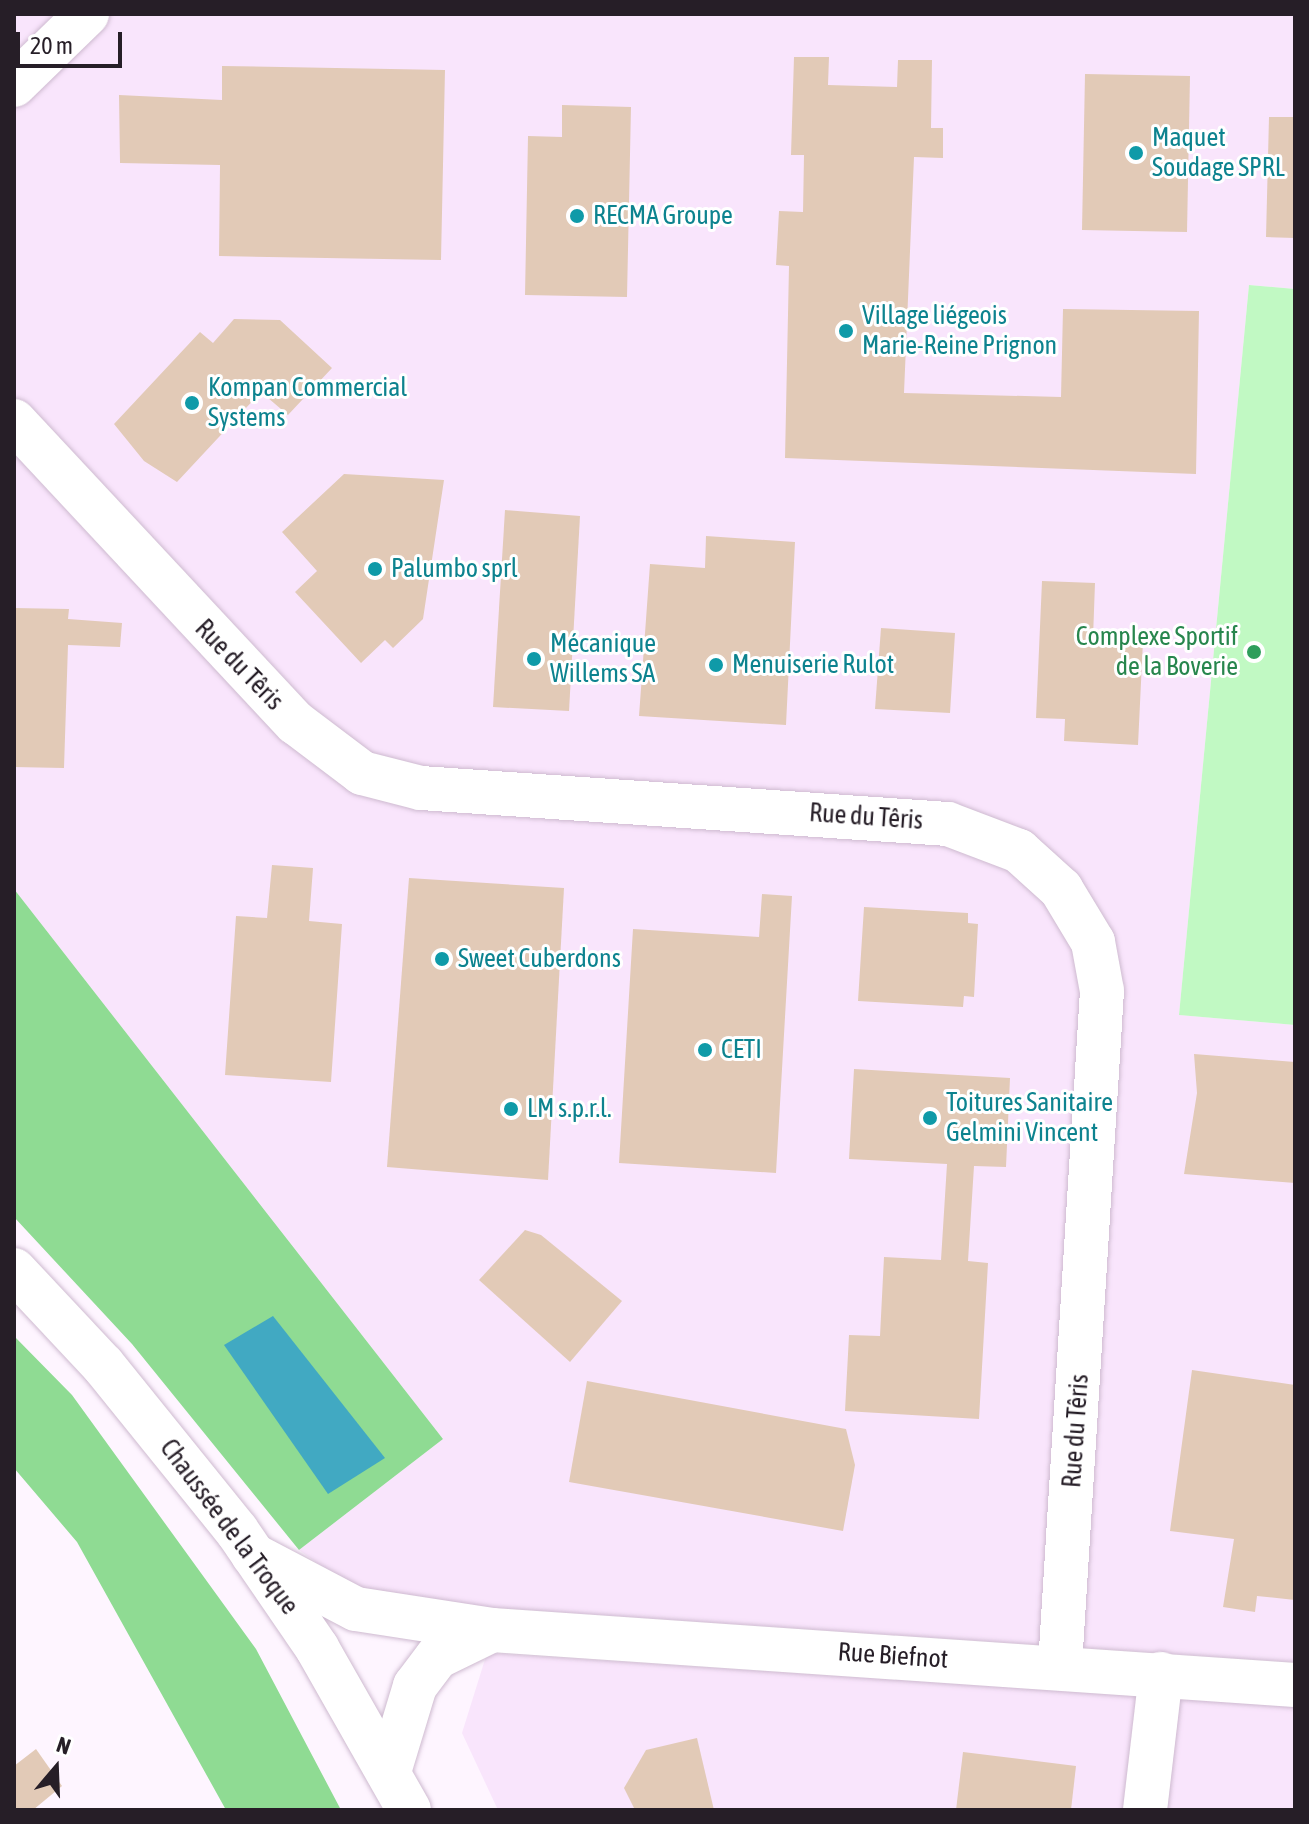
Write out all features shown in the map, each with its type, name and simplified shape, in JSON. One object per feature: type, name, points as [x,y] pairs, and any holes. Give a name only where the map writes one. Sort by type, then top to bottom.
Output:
[{"type":"street","points":[[14,85],[87,14]]},
{"type":"street","name":"Rue du Têris","points":[[14,421],[296,723],[362,773],[421,788],[948,824],[1019,851],[1061,889],[1093,942],[1102,991],[1060,1666]]},
{"type":"street","name":"Chaussée de la Troque","points":[[14,1270],[103,1365],[253,1555],[389,1772],[409,1810]]},
{"type":"street","name":"Rue Biefnot","points":[[253,1555],[356,1609],[492,1630],[1060,1666],[1295,1685]]},
{"type":"street","name":"Rue Biefnot","points":[[389,1772],[415,1686],[437,1657],[492,1630]]},
{"type":"street","points":[[1145,1810],[1161,1674]]},
{"type":"shaded area","points":[[14,14],[1295,14],[1295,289],[1249,285],[1179,1015],[1295,1025],[1295,1662],[368,1599],[299,1550],[443,1439],[14,889]]},
{"type":"shaded area","points":[[487,1653],[1295,1706],[1295,1810],[498,1810],[462,1733]]},
{"type":"green space","name":"Complexe Sportif de la Boverie","points":[[1249,285],[1295,289],[1295,1025],[1179,1015]]},
{"type":"green space","points":[[14,889],[443,1439],[299,1550],[132,1344],[14,1217]]},
{"type":"green space","points":[[14,1336],[72,1395],[256,1649],[341,1810],[226,1810],[77,1542],[14,1468]]},
{"type":"water","points":[[273,1316],[385,1458],[328,1494],[224,1345]]},
{"type":"building","points":[[794,57],[829,57],[828,85],[897,87],[898,60],[932,60],[931,128],[943,128],[943,158],[914,157],[904,393],[1061,397],[1063,309],[1199,311],[1196,474],[785,458],[789,266],[776,265],[779,211],[803,212],[804,155],[791,155]]},
{"type":"building","points":[[222,66],[445,70],[441,260],[219,256],[220,165],[120,163],[119,95],[222,100]]},
{"type":"building","name":"Maquet Soudage SPRL","points":[[1085,74],[1190,76],[1187,232],[1082,230]]},
{"type":"building","name":"RECMA Groupe","points":[[562,105],[631,107],[627,297],[525,295],[528,136],[562,137]]},
{"type":"building","points":[[1269,117],[1295,117],[1295,238],[1266,237]]},
{"type":"building","name":"Kompan Commercial Systems","points":[[234,319],[280,320],[332,368],[288,415],[261,392],[177,482],[144,461],[114,424],[200,332],[213,343]]},
{"type":"building","name":"Palumbo sprl","points":[[344,474],[444,480],[423,619],[393,648],[385,640],[361,663],[295,592],[317,571],[282,532]]},
{"type":"building","name":"Mécanique Willems SA","points":[[505,510],[580,516],[569,711],[493,707]]},
{"type":"building","name":"Menuiserie Rulot","points":[[706,536],[795,542],[786,725],[639,716],[650,564],[705,568]]},
{"type":"building","points":[[1042,581],[1095,583],[1093,638],[1143,641],[1138,745],[1064,741],[1065,719],[1036,718]]},
{"type":"building","points":[[14,608],[69,609],[68,619],[122,623],[120,647],[68,645],[64,768],[14,767]]},
{"type":"building","points":[[881,628],[955,633],[950,713],[875,709]]},
{"type":"building","points":[[272,865],[313,868],[309,921],[342,924],[331,1082],[225,1075],[236,916],[267,918]]},
{"type":"building","points":[[409,878],[564,888],[548,1180],[387,1167]]},
{"type":"building","name":"CETI","points":[[762,894],[792,896],[776,1173],[619,1163],[633,929],[759,937]]},
{"type":"building","points":[[864,907],[968,913],[968,923],[978,924],[974,997],[964,996],[963,1007],[858,1001]]},
{"type":"building","points":[[1194,1054],[1295,1062],[1295,1183],[1184,1174],[1197,1093]]},
{"type":"building","points":[[854,1069],[1010,1078],[1006,1167],[974,1166],[968,1261],[988,1263],[979,1419],[845,1411],[849,1335],[880,1336],[884,1257],[941,1260],[947,1164],[849,1159]]},
{"type":"building","points":[[525,1230],[541,1235],[622,1301],[570,1362],[479,1280]]},
{"type":"building","points":[[1192,1370],[1295,1385],[1295,1600],[1257,1596],[1255,1612],[1223,1607],[1234,1539],[1170,1531]]},
{"type":"building","points":[[587,1381],[846,1429],[855,1465],[843,1531],[569,1482]]},
{"type":"building","points":[[697,1738],[714,1810],[635,1810],[624,1788],[646,1750]]},
{"type":"building","points":[[36,1749],[62,1786],[33,1810],[14,1810],[14,1766]]},
{"type":"building","points":[[963,1752],[1076,1766],[1071,1810],[956,1810]]},
{"type":"place","name":"Maquet Soudage SPRL","points":[[1136,153]]},
{"type":"place","name":"RECMA Groupe","points":[[577,216]]},
{"type":"place","name":"Village liégeois Marie-Reine Prignon","points":[[846,331]]},
{"type":"place","name":"Kompan Commercial Systems","points":[[192,403]]},
{"type":"place","name":"Palumbo sprl","points":[[375,569]]},
{"type":"place","name":"Complexe Sportif de la Boverie","points":[[1254,652]]},
{"type":"place","name":"Mécanique Willems SA","points":[[534,659]]},
{"type":"place","name":"Menuiserie Rulot","points":[[716,665]]},
{"type":"place","name":"Sweet Cuberdons","points":[[442,959]]},
{"type":"place","name":"CETI","points":[[705,1050]]},
{"type":"place","name":"LM s.p.r.l.","points":[[511,1109]]},
{"type":"place","name":"Toitures Sanitaire Gelmini Vincent","points":[[930,1118]]}]
